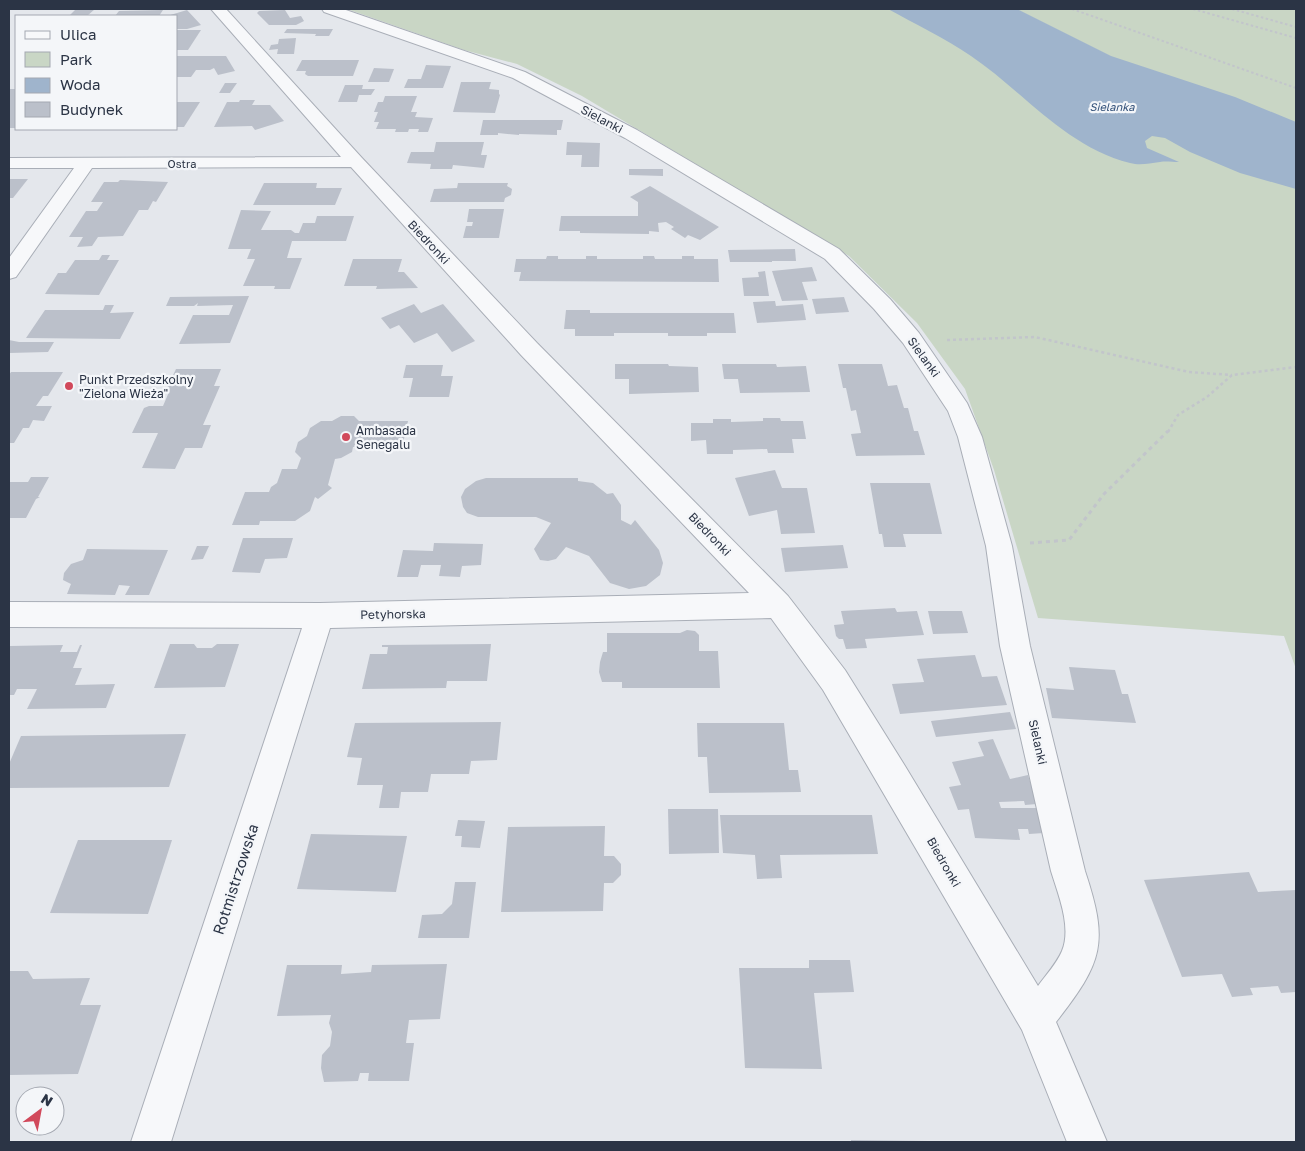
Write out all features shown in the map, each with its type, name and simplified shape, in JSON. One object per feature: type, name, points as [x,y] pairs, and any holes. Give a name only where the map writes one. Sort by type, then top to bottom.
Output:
[{"type":"street","name":"Biedronki","points":[[218,9],[356,162],[571,393],[778,605],[839,688],[894,776],[1036,1018],[1087,1142]]},
{"type":"street","name":"Sielanki","points":[[329,9],[400,35],[509,70],[631,134],[832,254],[882,304],[917,346],[959,409],[970,437],[999,546],[1015,646],[1068,871],[1079,906],[1082,943],[1070,972],[1036,1018]]},
{"type":"street","name":"Ostra","points":[[9,163],[356,162]]},
{"type":"street","points":[[9,272],[87,163]]},
{"type":"street","name":"Petyhorska","points":[[9,614],[320,616],[778,605]]},
{"type":"street","name":"Rotmistrzowska","points":[[151,1142],[320,616]]},
{"type":"path","points":[[1072,9],[1296,88]]},
{"type":"path","points":[[1192,9],[1296,38]]},
{"type":"path","points":[[1232,9],[1296,28]]},
{"type":"path","points":[[917,346],[938,340],[1035,337],[1189,372],[1232,375],[1296,367]]},
{"type":"path","points":[[999,546],[1069,540],[1104,494],[1166,435],[1178,415],[1207,397],[1232,375]]},
{"type":"green space","points":[[347,9],[1296,9],[1296,669],[1284,636],[1038,618],[994,470],[965,389],[917,323],[849,256],[582,96],[517,64],[464,50]]},
{"type":"water","name":"Sielanka","points":[[888,9],[1017,9],[1111,56],[1235,97],[1296,122],[1296,189],[1240,173],[1190,152],[1165,138],[1152,136],[1145,141],[1147,148],[1179,162],[1138,164],[1107,155],[1086,145],[1066,132],[990,70],[961,49]]},
{"type":"building","points":[[76,9],[95,9],[88,15],[70,15]]},
{"type":"building","points":[[163,10],[160,15],[116,15],[119,11]]},
{"type":"building","points":[[187,10],[201,25],[187,29],[178,29],[178,15],[170,15]]},
{"type":"building","points":[[285,10],[290,18],[301,16],[304,21],[296,25],[269,25],[257,13],[259,11]]},
{"type":"building","points":[[287,29],[333,29],[329,36],[315,36],[316,34],[284,33]]},
{"type":"building","points":[[178,30],[201,30],[188,50],[178,50]]},
{"type":"building","points":[[296,38],[294,54],[277,54],[278,49],[269,50],[271,45],[278,44],[279,39]]},
{"type":"building","points":[[178,56],[226,56],[235,71],[218,75],[214,68],[210,70],[196,70],[191,77],[178,77]]},
{"type":"building","points":[[302,60],[359,60],[353,76],[308,76],[305,74],[306,71],[296,71]]},
{"type":"building","points":[[426,65],[451,66],[443,88],[404,88],[408,79],[421,79]]},
{"type":"building","points":[[374,68],[394,69],[389,82],[368,82]]},
{"type":"building","points":[[461,82],[491,82],[489,89],[499,90],[500,95],[495,113],[453,112]]},
{"type":"building","points":[[225,83],[237,83],[230,93],[219,93]]},
{"type":"building","points":[[345,85],[363,85],[362,89],[375,89],[371,95],[359,95],[357,102],[338,102]]},
{"type":"building","points":[[9,89],[15,89],[15,128],[9,128]]},
{"type":"building","points":[[385,96],[417,96],[411,112],[417,112],[415,117],[433,118],[428,132],[418,132],[419,129],[409,129],[408,132],[395,132],[396,129],[376,129],[379,122],[374,122],[378,112],[374,112],[378,102],[383,102]]},
{"type":"building","points":[[240,100],[255,100],[252,105],[270,105],[284,121],[255,130],[252,126],[214,127],[227,102],[239,102]]},
{"type":"building","points":[[178,102],[200,102],[184,127],[178,127]]},
{"type":"building","points":[[483,120],[563,120],[561,130],[557,130],[557,135],[498,133],[498,135],[480,135]]},
{"type":"building","points":[[436,142],[484,142],[481,155],[487,155],[484,168],[453,165],[452,169],[430,169],[431,164],[407,163],[411,152],[434,152]]},
{"type":"building","points":[[567,142],[600,143],[599,167],[581,167],[582,155],[566,155]]},
{"type":"building","points":[[629,169],[663,169],[663,176],[629,175]]},
{"type":"building","points":[[9,179],[28,179],[13,198],[9,198]]},
{"type":"building","points":[[120,180],[168,182],[156,202],[153,201],[148,210],[139,210],[123,236],[98,237],[92,246],[77,247],[83,237],[69,237],[86,211],[97,211],[103,202],[91,202],[104,182],[118,182]]},
{"type":"building","points":[[264,183],[317,183],[316,188],[342,188],[335,205],[253,205]]},
{"type":"building","points":[[458,183],[508,183],[507,186],[512,189],[511,195],[505,198],[504,202],[430,202],[434,189],[457,188]]},
{"type":"building","points":[[650,186],[719,227],[700,240],[688,235],[685,238],[671,229],[674,227],[666,222],[658,223],[659,232],[649,231],[649,234],[559,231],[561,216],[638,216],[638,202],[630,197]]},
{"type":"building","points":[[469,209],[504,209],[499,238],[463,238],[466,226],[472,226],[473,222],[467,222]]},
{"type":"building","points":[[241,210],[271,211],[261,230],[291,230],[295,233],[299,233],[303,223],[315,223],[317,216],[354,216],[346,241],[292,241],[287,258],[302,258],[290,289],[274,289],[275,286],[243,286],[255,259],[247,259],[251,249],[228,249]]},
{"type":"building","points":[[795,249],[796,261],[772,262],[730,262],[728,250]]},
{"type":"building","points":[[102,255],[110,255],[107,260],[119,260],[99,295],[45,294],[58,273],[66,273],[75,260],[99,260]]},
{"type":"building","points":[[547,256],[558,256],[558,259],[586,259],[586,256],[597,256],[597,259],[643,259],[643,256],[654,256],[655,259],[682,259],[682,256],[694,256],[694,259],[718,259],[719,282],[519,281],[521,272],[514,272],[516,259],[546,259]]},
{"type":"building","points":[[353,259],[402,259],[398,272],[404,272],[418,288],[376,289],[377,286],[344,286]]},
{"type":"building","points":[[812,267],[817,281],[802,282],[808,300],[782,301],[772,271]]},
{"type":"building","points":[[765,271],[769,296],[744,296],[742,278],[759,277],[758,272]]},
{"type":"building","points":[[249,296],[230,343],[179,344],[193,315],[229,315],[233,305],[197,306],[198,303],[194,306],[166,306],[170,297]]},
{"type":"building","points":[[844,297],[849,312],[816,314],[812,299]]},
{"type":"building","points":[[775,301],[776,306],[803,304],[806,320],[757,323],[753,302]]},
{"type":"building","points":[[414,304],[421,313],[443,304],[475,341],[452,352],[437,333],[414,343],[399,325],[390,329],[381,318]]},
{"type":"building","points":[[105,305],[114,305],[110,313],[134,312],[120,339],[26,338],[45,310],[103,310]]},
{"type":"building","points":[[566,310],[590,310],[590,313],[734,313],[736,333],[707,333],[707,336],[668,336],[668,333],[614,333],[614,336],[575,336],[575,329],[564,329]]},
{"type":"building","points":[[9,340],[19,342],[54,342],[48,352],[9,353]]},
{"type":"building","points":[[615,364],[668,364],[669,366],[698,367],[699,392],[629,394],[629,379],[615,379]]},
{"type":"building","points":[[722,364],[776,364],[777,367],[806,366],[810,392],[740,393],[738,379],[724,379]]},
{"type":"building","points":[[838,364],[882,364],[888,386],[897,385],[904,408],[908,408],[914,431],[918,431],[925,455],[856,456],[851,434],[861,433],[856,410],[851,411],[846,388],[843,388]]},
{"type":"building","points":[[406,365],[443,365],[441,376],[453,376],[449,397],[409,397],[413,378],[403,378]]},
{"type":"building","points":[[176,369],[221,369],[214,386],[220,386],[203,425],[211,425],[202,448],[185,448],[175,469],[142,468],[158,433],[132,433],[144,408],[163,406],[169,392],[165,392]]},
{"type":"building","points":[[11,372],[63,372],[48,396],[43,396],[36,406],[52,406],[44,421],[33,420],[29,428],[23,428],[14,443],[9,443],[9,375]]},
{"type":"building","points":[[341,416],[354,416],[359,421],[408,421],[402,448],[353,447],[352,452],[335,459],[328,485],[332,488],[318,499],[315,497],[310,511],[295,521],[260,521],[259,525],[232,525],[245,492],[269,492],[271,487],[277,483],[282,469],[297,469],[301,458],[295,452],[298,442],[307,436],[310,428],[321,421],[332,421]]},
{"type":"building","points":[[763,418],[780,418],[781,421],[803,421],[806,439],[792,439],[794,453],[768,453],[767,449],[733,450],[733,454],[707,454],[706,440],[691,441],[691,423],[713,423],[713,419],[731,419],[731,422],[763,421]]},
{"type":"building","points":[[775,470],[782,488],[807,488],[815,533],[781,534],[777,510],[749,516],[735,478]]},
{"type":"building","points":[[31,477],[49,477],[38,497],[40,497],[36,499],[26,518],[9,518],[9,482],[28,482]]},
{"type":"building","points":[[486,478],[578,478],[578,481],[593,483],[607,494],[613,493],[621,505],[621,520],[631,525],[635,520],[659,550],[663,563],[660,575],[646,586],[629,589],[610,583],[589,556],[566,547],[556,559],[540,560],[534,549],[551,523],[536,517],[478,517],[467,513],[463,507],[461,497],[465,489],[476,481]]},
{"type":"building","points":[[870,483],[930,483],[942,534],[903,534],[906,547],[884,547],[882,534],[879,534]]},
{"type":"building","points":[[243,538],[293,538],[287,558],[265,559],[260,573],[232,572]]},
{"type":"building","points":[[434,543],[483,544],[481,565],[462,566],[460,577],[439,576],[441,565],[421,565],[418,577],[397,577],[403,550],[433,551]]},
{"type":"building","points":[[843,545],[848,568],[785,572],[781,548]]},
{"type":"building","points":[[197,546],[209,546],[203,559],[191,560]]},
{"type":"building","points":[[87,549],[168,550],[149,595],[125,595],[130,586],[119,585],[115,595],[67,594],[71,584],[63,580],[64,573],[71,564],[83,560]]},
{"type":"building","points":[[895,608],[897,612],[917,611],[924,635],[865,639],[867,648],[846,649],[843,639],[839,639],[836,636],[834,625],[844,624],[841,611]]},
{"type":"building","points":[[928,611],[962,611],[968,633],[933,634]]},
{"type":"building","points":[[687,630],[695,631],[699,635],[699,651],[718,651],[720,688],[622,688],[622,682],[602,682],[599,672],[600,662],[603,652],[607,652],[607,633],[680,633]]},
{"type":"building","points":[[170,644],[194,644],[197,648],[212,648],[217,644],[239,644],[225,687],[154,688]]},
{"type":"building","points":[[491,644],[487,681],[447,681],[446,688],[362,689],[370,654],[387,654],[388,647],[382,647],[382,645]]},
{"type":"building","points":[[63,645],[60,652],[77,652],[80,645],[82,645],[73,668],[82,668],[75,685],[115,684],[106,708],[27,709],[37,689],[17,689],[14,695],[9,695],[10,646]]},
{"type":"building","points":[[975,655],[982,677],[997,676],[1007,705],[900,714],[892,684],[924,682],[917,659]]},
{"type":"building","points":[[1069,667],[1115,670],[1122,694],[1128,694],[1136,723],[1052,718],[1046,688],[1074,690]]},
{"type":"building","points":[[1010,712],[1016,729],[936,737],[931,721]]},
{"type":"building","points":[[501,722],[497,760],[471,761],[469,774],[431,774],[428,792],[401,792],[399,808],[379,808],[383,785],[357,785],[362,758],[347,757],[355,723]]},
{"type":"building","points":[[697,723],[784,723],[789,770],[798,770],[801,792],[709,793],[707,757],[698,757]]},
{"type":"building","points":[[186,734],[169,787],[9,788],[9,764],[21,736]]},
{"type":"building","points":[[993,739],[1010,779],[1028,775],[1037,804],[1025,805],[1024,801],[999,802],[1001,808],[1038,808],[1044,833],[1029,834],[1028,829],[1018,829],[1020,840],[975,838],[969,809],[958,810],[949,787],[961,785],[952,762],[984,756],[978,742]]},
{"type":"building","points":[[668,809],[718,809],[719,853],[669,854]]},
{"type":"building","points":[[720,815],[872,815],[878,854],[780,855],[782,878],[757,879],[755,855],[723,853]]},
{"type":"building","points":[[458,820],[485,821],[480,848],[461,847],[462,836],[455,836]]},
{"type":"building","points":[[605,826],[604,856],[614,856],[621,864],[621,875],[613,883],[604,883],[603,911],[501,912],[508,827]]},
{"type":"building","points":[[311,834],[407,836],[396,892],[297,889]]},
{"type":"building","points":[[78,840],[172,840],[148,914],[50,913]]},
{"type":"building","points":[[1249,872],[1258,892],[1296,890],[1296,992],[1281,993],[1278,986],[1250,988],[1253,995],[1232,997],[1222,974],[1182,977],[1144,880]]},
{"type":"building","points":[[455,882],[476,882],[469,938],[418,938],[422,915],[442,914],[452,904]]},
{"type":"building","points":[[809,960],[850,960],[854,992],[814,993],[822,1069],[745,1068],[739,968],[809,968]]},
{"type":"building","points":[[447,964],[440,1019],[409,1020],[406,1043],[414,1043],[409,1081],[368,1081],[369,1073],[360,1073],[358,1081],[324,1082],[321,1068],[322,1055],[330,1046],[332,1032],[329,1023],[331,1015],[277,1016],[287,965],[342,965],[341,974],[371,972],[372,965]]},
{"type":"building","points":[[9,971],[28,971],[33,979],[90,978],[80,1005],[101,1005],[78,1074],[9,1075]]},
{"type":"building","points":[[851,1140],[928,1141],[928,1142],[851,1142]]},
{"type":"place","name":"Punkt Przedszkolny \"Zielona Wieża\"","points":[[69,386]]},
{"type":"place","name":"Ambasada Senegalu","points":[[346,437]]}]
